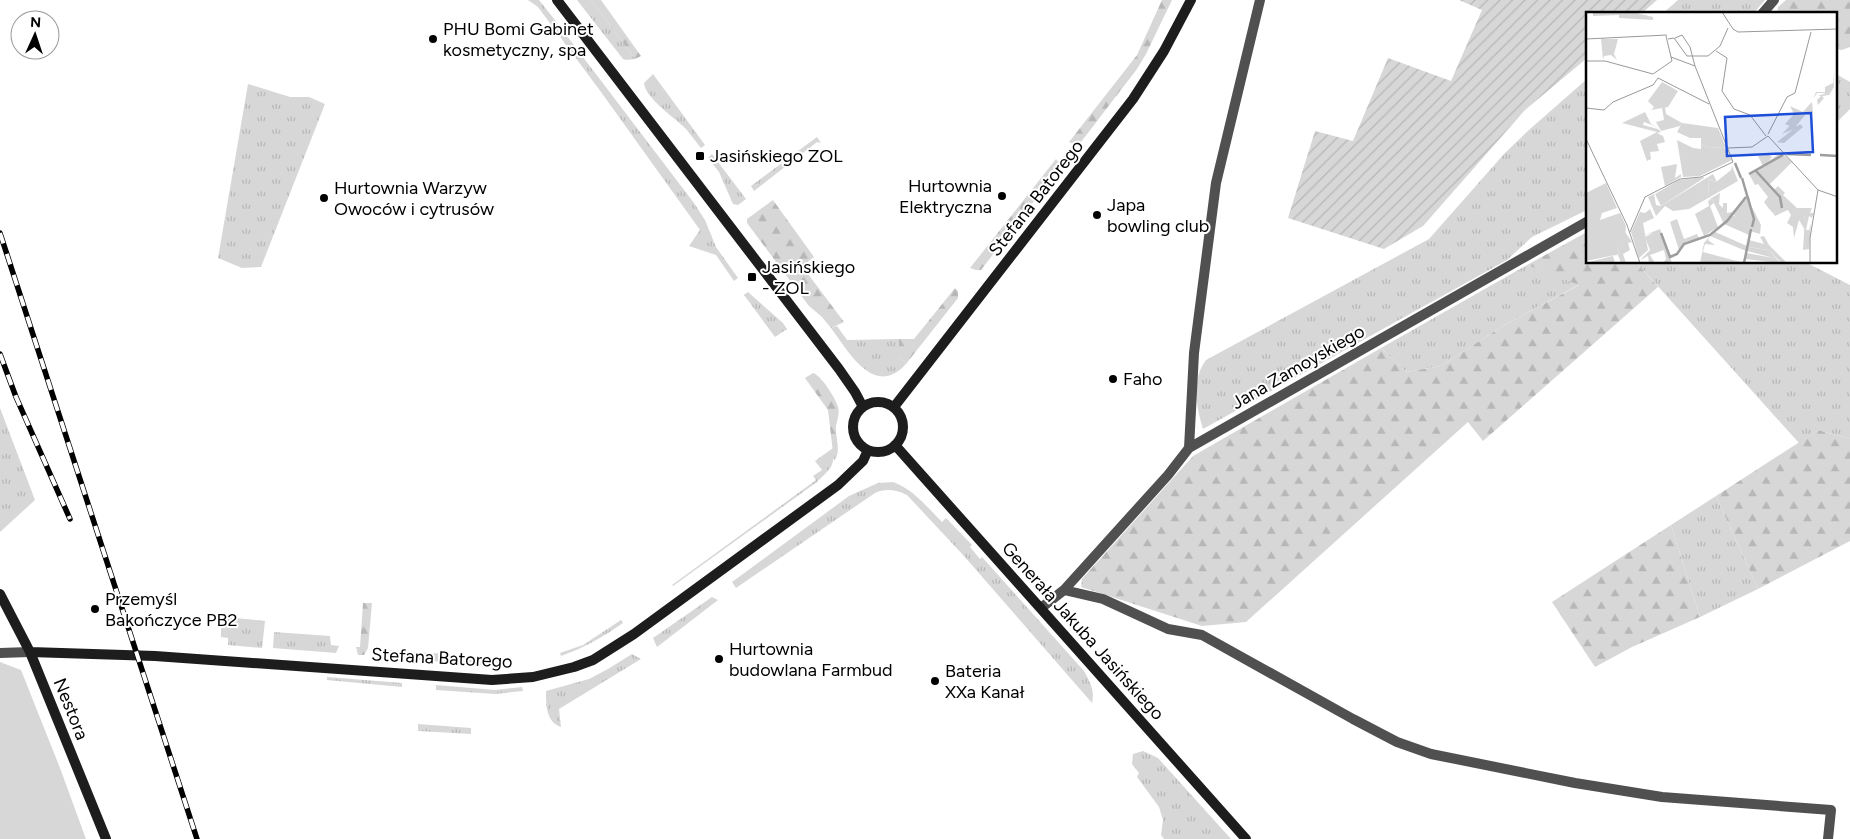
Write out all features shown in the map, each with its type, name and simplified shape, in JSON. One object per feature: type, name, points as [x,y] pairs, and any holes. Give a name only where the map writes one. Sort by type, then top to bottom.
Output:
[{"type":"street","points":[[557,0],[839,369],[863,407]]},
{"type":"street","name":"Stefana Batorego","points":[[894,406],[1133,99],[1164,51],[1191,0]]},
{"type":"street","points":[[1189,448],[1194,353],[1216,183],[1260,0]]},
{"type":"street","points":[[1764,12],[1774,0]]},
{"type":"street","name":"Jana Zamoyskiego","points":[[1041,608],[1064,590],[1168,475],[1189,448],[1586,222]]},
{"type":"street","points":[[877,401],[894,406],[902,418],[903,425],[902,433],[895,445],[882,452],[868,450],[857,441],[852,426],[857,412],[869,403],[877,401]]},
{"type":"street","name":"Generała Jakuba Jasińskiego","points":[[895,445],[1246,839]]},
{"type":"street","name":"Stefana Batorego","points":[[30,652],[155,656],[492,680],[533,677],[556,672],[593,660],[634,634],[838,485],[863,461],[868,450]]},
{"type":"street","points":[[1064,590],[1103,600],[1168,629],[1202,635],[1397,742],[1431,754],[1566,782],[1662,797],[1831,810],[1828,839]]},
{"type":"street","name":"Nestora","points":[[0,594],[30,652],[106,839]]},
{"type":"street","points":[[0,653],[30,652]]},
{"type":"green space","points":[[528,0],[539,0],[694,203],[705,220],[716,247],[738,278],[734,281],[716,255],[689,246],[700,230],[538,7]]},
{"type":"green space","points":[[577,0],[591,0],[635,59],[623,59]]},
{"type":"green space","points":[[591,0],[601,0],[641,56],[635,59]]},
{"type":"green space","points":[[1162,0],[1172,0],[1137,69],[1081,142],[1076,145],[1069,142],[1137,55]]},
{"type":"green space","points":[[1459,0],[1657,0],[1643,12],[1586,12],[1586,59],[1525,110],[1423,226],[1384,249],[1288,218],[1315,131],[1353,141],[1388,58],[1451,81],[1482,10]]},
{"type":"green space","points":[[1678,0],[1765,0],[1755,12],[1664,12]]},
{"type":"green space","points":[[1786,0],[1850,0],[1850,47],[1838,49],[1838,12],[1777,12],[1778,7]]},
{"type":"green space","points":[[653,74],[705,145],[701,148],[686,129],[649,95],[644,83]]},
{"type":"green space","points":[[1838,75],[1850,82],[1850,109],[1838,121]]},
{"type":"green space","points":[[1586,80],[1586,210],[1532,237],[1507,260],[1203,429],[1196,393],[1198,376],[1206,360],[1429,239],[1504,154]]},
{"type":"green space","points":[[248,84],[290,97],[309,97],[325,104],[261,267],[242,268],[218,258]]},
{"type":"green space","points":[[817,137],[821,143],[817,142],[754,191],[751,186]]},
{"type":"green space","points":[[712,154],[746,199],[738,205],[733,204],[719,172],[708,158]]},
{"type":"green space","points":[[1056,159],[1059,163],[1058,170],[981,270],[970,268]]},
{"type":"green space","points":[[773,200],[814,257],[802,266],[844,322],[831,328],[809,306],[747,223],[747,219]]},
{"type":"green space","points":[[1586,233],[1586,264],[1638,264],[1658,287],[1483,441],[1468,422],[1246,622],[1202,626],[1081,587],[1082,579],[1193,456],[1381,348],[1406,372],[1441,366],[1501,327],[1579,285],[1527,265]]},
{"type":"green space","points":[[1638,264],[1809,264],[1850,285],[1850,439],[1818,430],[1799,443]]},
{"type":"green space","points":[[1527,265],[1580,284],[1501,327],[1441,366],[1406,372],[1381,348]]},
{"type":"green space","points":[[955,288],[958,291],[958,298],[906,364],[899,356],[899,339],[914,339]]},
{"type":"green space","points":[[748,292],[783,323],[787,329],[775,337],[744,295]]},
{"type":"green space","points":[[837,326],[847,340],[899,339],[899,356],[906,364],[894,373],[883,376],[873,374],[863,368],[845,348],[831,328]]},
{"type":"green space","points":[[813,373],[828,388],[838,407],[839,415],[836,431],[838,453],[834,461],[828,410],[805,378]]},
{"type":"green space","points":[[0,408],[35,500],[0,532]]},
{"type":"green space","points":[[1818,430],[1850,439],[1850,541],[1758,589],[1716,496]]},
{"type":"green space","points":[[833,448],[831,467],[817,482],[672,585],[816,480],[813,476],[822,470],[815,461]]},
{"type":"green space","points":[[893,482],[907,489],[942,522],[946,518],[972,545],[970,547],[980,559],[982,557],[1084,671],[1092,690],[1092,703],[964,556],[907,495],[899,492],[887,490],[875,493],[736,588],[732,582],[849,496],[878,483]]},
{"type":"green space","points":[[1716,496],[1758,589],[1700,617],[1671,525]]},
{"type":"green space","points":[[1671,525],[1700,617],[1632,647],[1595,667],[1552,602]]},
{"type":"green space","points":[[712,597],[718,600],[657,647],[653,638]]},
{"type":"green space","points":[[363,603],[372,603],[368,648],[364,655],[358,655],[356,647],[360,647]]},
{"type":"green space","points":[[225,617],[265,621],[262,648],[228,645],[228,638],[221,637],[221,622]]},
{"type":"green space","points":[[621,620],[623,623],[601,637],[561,656],[560,653],[583,645]]},
{"type":"green space","points":[[274,632],[330,636],[331,645],[339,646],[336,653],[273,648]]},
{"type":"green space","points":[[385,650],[476,656],[490,660],[490,666],[387,657]]},
{"type":"green space","points":[[632,654],[641,659],[559,709],[561,727],[552,721],[547,707],[546,691],[589,679]]},
{"type":"green space","points":[[0,662],[21,670],[86,839],[0,839]]},
{"type":"green space","points":[[327,677],[402,683],[402,687],[327,680]]},
{"type":"green space","points":[[436,685],[495,690],[522,687],[523,691],[495,694],[436,690]]},
{"type":"green space","points":[[418,724],[471,728],[471,734],[418,731]]},
{"type":"green space","points":[[1143,751],[1158,758],[1231,839],[1164,839],[1161,835],[1163,820],[1159,807],[1137,777],[1139,773],[1132,764],[1133,754]]},
{"type":"railway","points":[[0,233],[197,839]]},
{"type":"railway","points":[[0,354],[16,397],[70,519]]},
{"type":"place","name":"PHU Bomi Gabinet kosmetyczny, spa","points":[[433,39]]},
{"type":"place","name":"Jasińskiego ZOL","points":[[700,156]]},
{"type":"place","name":"Hurtownia Elektryczna","points":[[1002,196]]},
{"type":"place","name":"Hurtownia Warzyw Owoców i cytrusów","points":[[324,198]]},
{"type":"place","name":"Japa bowling club","points":[[1097,215]]},
{"type":"place","name":"Jasińskiego - ZOL","points":[[752,277]]},
{"type":"place","name":"Faho","points":[[1113,379]]},
{"type":"place","name":"Przemyśl Bakończyce PB2","points":[[95,609]]},
{"type":"place","name":"Hurtownia budowlana Farmbud","points":[[719,659]]},
{"type":"place","name":"Bateria XXa Kanał","points":[[935,681]]}]
